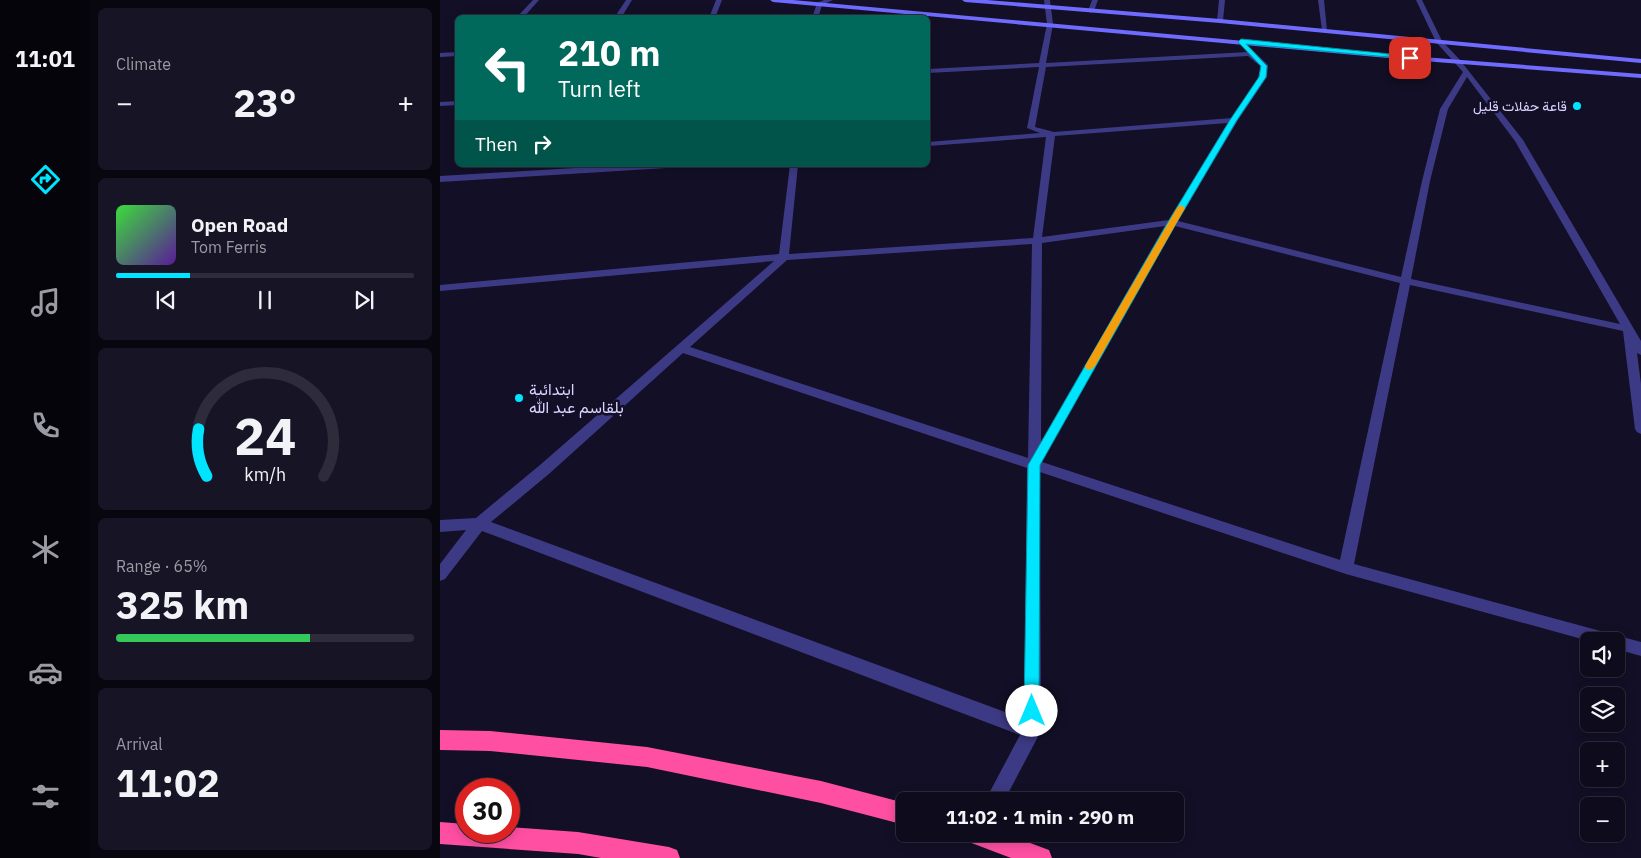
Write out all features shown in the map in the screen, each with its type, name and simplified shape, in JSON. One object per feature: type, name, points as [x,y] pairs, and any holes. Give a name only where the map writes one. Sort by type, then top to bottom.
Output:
[{"type":"highway","points":[[440,740],[490,742],[647,756],[821,792],[896,812]]},
{"type":"highway","points":[[440,834],[578,844],[669,858]]},
{"type":"highway","points":[[998,842],[1041,858]]},
{"type":"main road","points":[[773,0],[1641,76]]},
{"type":"main road","points":[[965,0],[1048,4],[1091,11],[1325,30],[1641,61]]},
{"type":"street","points":[[522,15],[536,0]]},
{"type":"street","points":[[618,15],[629,0]]},
{"type":"street","points":[[713,15],[719,0]]},
{"type":"street","points":[[816,15],[818,4],[830,0]]},
{"type":"street","points":[[1091,11],[1096,0]]},
{"type":"street","points":[[1220,21],[1222,0]]},
{"type":"street","points":[[1321,0],[1325,30]]},
{"type":"street","points":[[1419,0],[1439,42],[1458,61],[1519,140],[1641,351]]},
{"type":"street","points":[[1048,4],[1050,24],[1031,128],[1051,133]]},
{"type":"street","points":[[1034,465],[1172,222],[1234,120],[1263,77],[1264,66],[1241,41]]},
{"type":"street","points":[[440,55],[455,54]]},
{"type":"street","points":[[930,71],[1250,54],[1264,66]]},
{"type":"street","points":[[1346,568],[1426,181],[1444,109],[1466,72]]},
{"type":"street","points":[[440,104],[455,103]]},
{"type":"street","points":[[930,144],[1234,120]]},
{"type":"street","points":[[999,792],[1032,731],[1032,551],[1037,241],[1051,133]]},
{"type":"street","points":[[440,178],[632,167]]},
{"type":"street","points":[[440,575],[479,524],[545,470],[784,257],[794,167]]},
{"type":"street","points":[[440,288],[784,257],[1037,241],[1172,222],[1406,281],[1628,329]]},
{"type":"street","points":[[1628,329],[1641,429]]},
{"type":"street","points":[[682,348],[1346,568],[1580,632]]},
{"type":"street","points":[[440,526],[479,524],[1032,731]]},
{"type":"street","points":[[1625,645],[1641,649]]},
{"type":"slow traffic","points":[[1090,366],[1181,208]]},
{"type":"place","name":"قاعة حفلات قليل","points":[[1577,106]]},
{"type":"place","name":"ابتدائية بلقاسم عبد الله","points":[[519,398]]},
{"type":"route","points":[[1032,711],[1034,465],[1172,222],[1234,120],[1263,77],[1264,66],[1241,41],[1410,58]]}]
